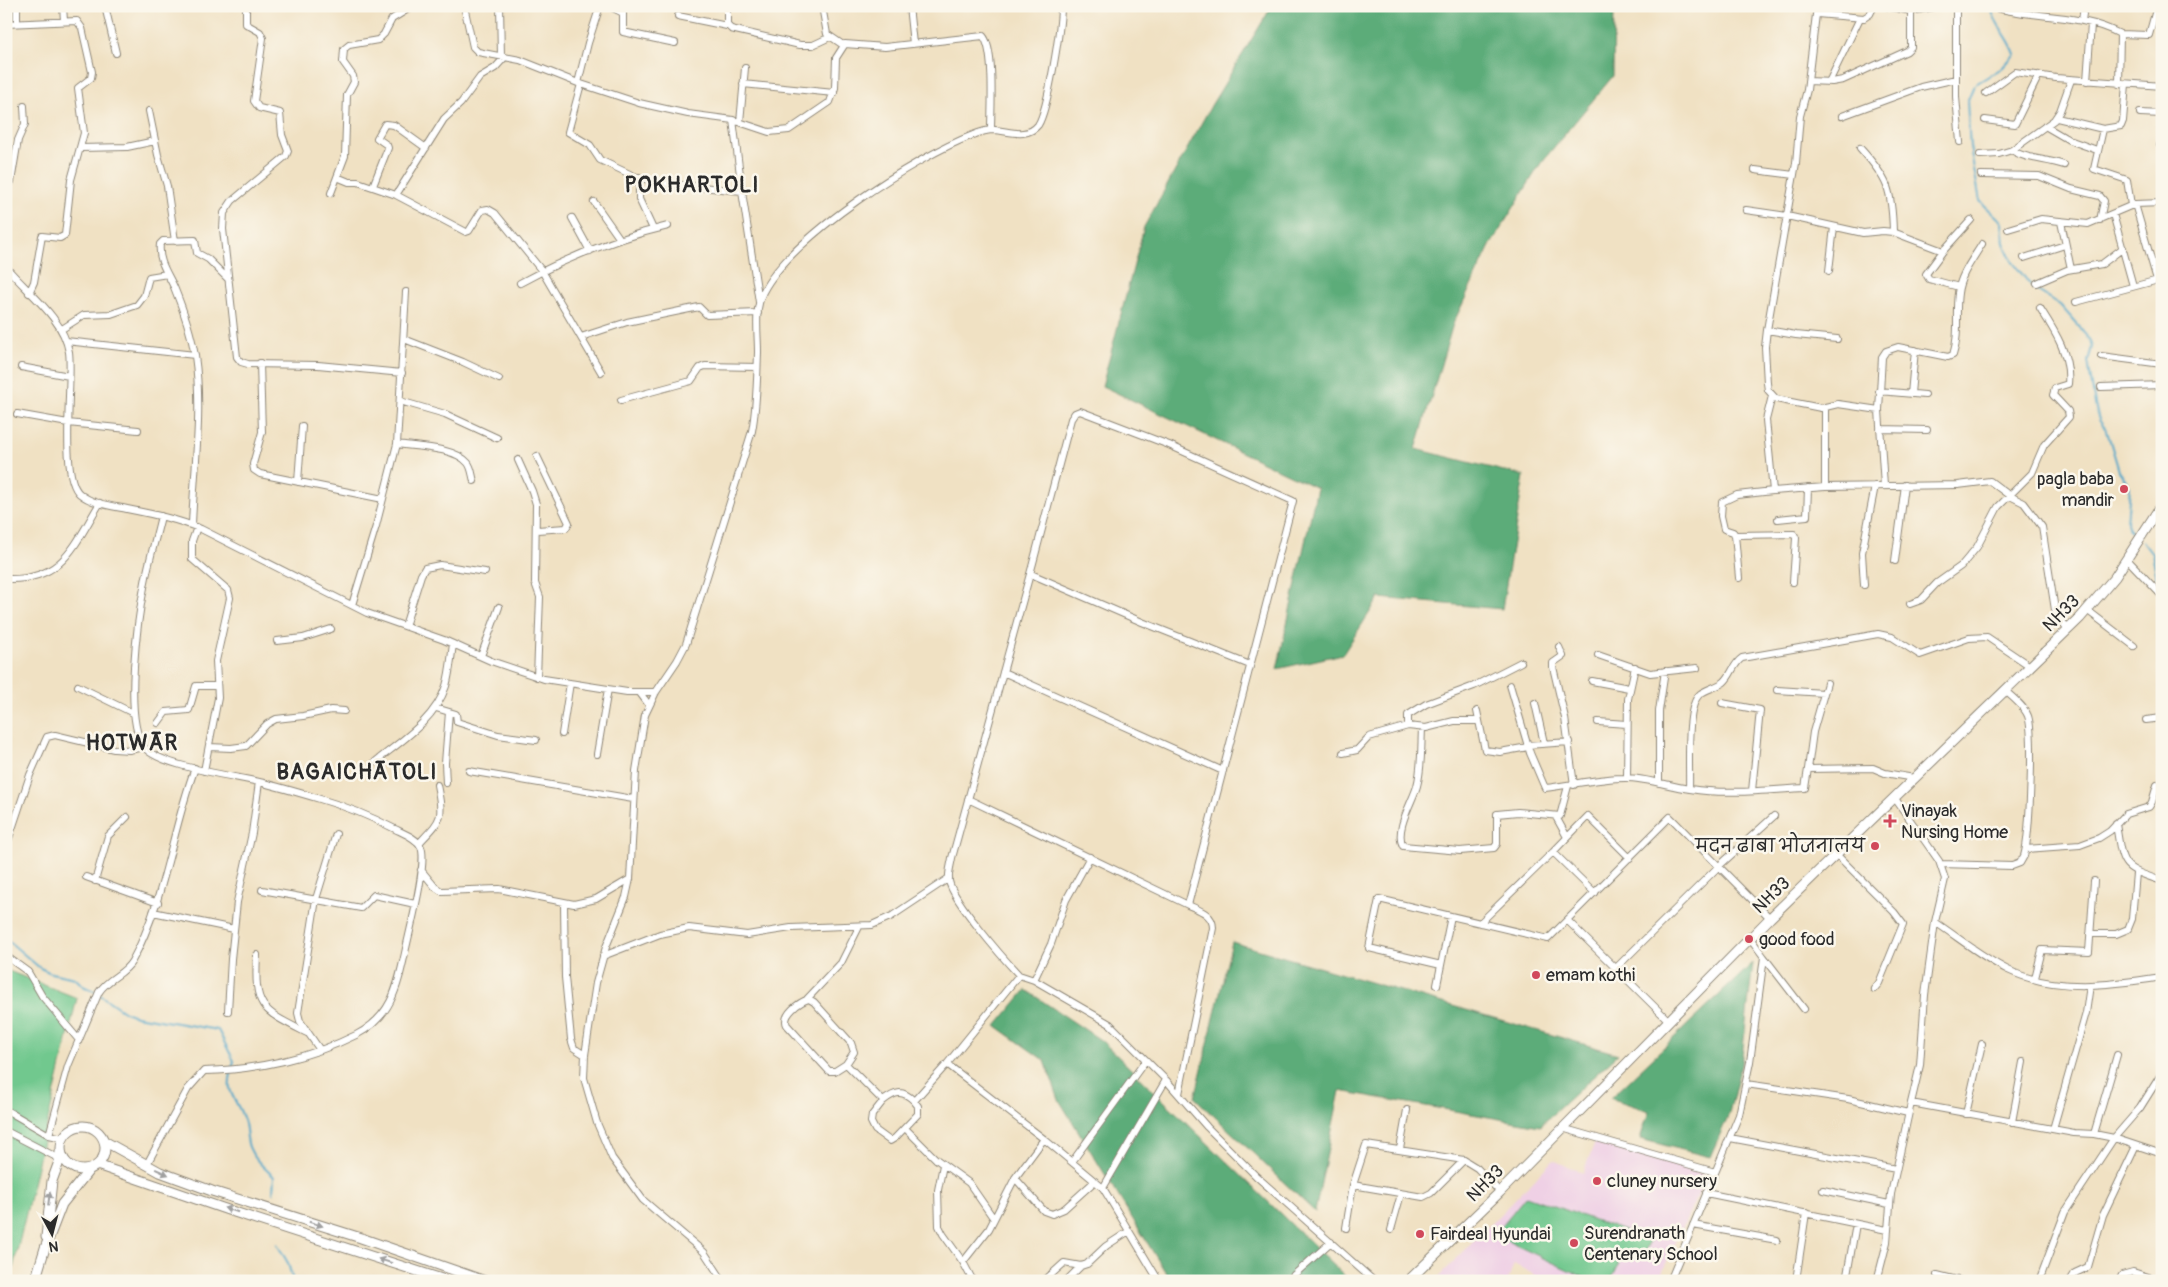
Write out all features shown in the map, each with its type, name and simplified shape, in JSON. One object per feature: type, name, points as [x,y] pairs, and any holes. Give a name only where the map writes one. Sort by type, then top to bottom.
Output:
[{"type":"main road","name":"NH33","points":[[1408,1281],[1500,1192],[1770,918],[2088,610],[2108,587],[2161,505]]},
{"type":"main road","points":[[35,1281],[62,1204],[102,1158],[105,1150],[104,1141],[93,1128],[85,1126],[76,1127],[69,1131],[62,1142],[60,1159],[52,1181],[45,1248]]},
{"type":"main road","points":[[104,1141],[160,1172],[485,1281]]},
{"type":"main road","points":[[62,1142],[62,1156],[69,1165],[79,1170],[93,1167],[448,1281]]},
{"type":"street","points":[[17,6],[17,23]]},
{"type":"street","points":[[63,6],[64,22]]},
{"type":"street","points":[[105,6],[116,53]]},
{"type":"street","points":[[246,6],[246,24],[260,32],[263,38],[254,101],[259,108],[280,113],[282,135],[288,153],[241,193],[224,213],[222,229],[237,357],[244,363],[318,365],[402,373]]},
{"type":"street","points":[[331,193],[346,150],[347,95],[354,82],[351,73],[343,62],[344,49],[349,44],[378,40],[384,34],[392,19],[413,6]]},
{"type":"street","points":[[464,6],[474,50],[481,53],[531,64],[579,84],[661,108],[737,121],[769,132],[789,130],[826,106],[834,93],[835,61],[843,45]]},
{"type":"street","points":[[396,195],[442,121],[461,103],[477,79],[495,68],[503,57],[500,6]]},
{"type":"street","points":[[600,6],[588,43],[568,133],[588,144],[600,160],[639,177],[660,183],[742,191]]},
{"type":"street","points":[[610,6],[623,13],[623,32],[675,43]]},
{"type":"street","points":[[727,6],[727,26]]},
{"type":"street","points":[[822,6],[826,32],[830,37],[843,45],[879,47],[976,35],[985,38],[990,66],[991,130]]},
{"type":"street","points":[[909,6],[913,44]]},
{"type":"street","points":[[759,303],[767,285],[786,261],[836,217],[897,174],[953,143],[974,134],[991,130],[1020,133],[1033,129],[1038,124],[1042,115],[1061,27],[1061,6]]},
{"type":"street","points":[[1773,491],[1766,420],[1772,396],[1767,383],[1765,364],[1767,330],[1794,175],[1800,116],[1808,81],[1817,6]]},
{"type":"street","points":[[1817,14],[1860,18],[1868,16],[1874,6]]},
{"type":"street","points":[[1886,6],[1911,11],[1940,6]]},
{"type":"street","points":[[1956,6],[1956,79],[1960,142]]},
{"type":"street","points":[[1988,6],[1997,9],[2058,15],[2082,20],[2120,34],[2149,35],[2157,6]]},
{"type":"street","points":[[2082,20],[2084,6]]},
{"type":"street","points":[[1808,81],[1829,82],[1853,77],[1910,49],[1911,11]]},
{"type":"street","points":[[678,16],[727,26],[731,30],[800,45],[813,45],[830,37]]},
{"type":"street","points":[[1829,82],[1860,18]]},
{"type":"street","points":[[6,24],[74,21],[80,24],[92,72],[91,78],[78,88],[84,128],[71,180],[65,235],[62,238],[42,236],[34,282],[29,293]]},
{"type":"street","points":[[2087,81],[2091,24]]},
{"type":"street","points":[[2057,118],[2103,128],[2118,127],[2122,124],[2120,34]]},
{"type":"street","points":[[723,1281],[704,1252],[643,1200],[612,1158],[596,1123],[584,1078],[585,1055],[596,983],[603,956],[626,897],[630,878],[633,799],[645,715],[656,692],[677,661],[692,624],[752,431],[758,367],[759,303],[742,191],[737,121],[745,68]]},
{"type":"street","points":[[1986,93],[2016,72],[2071,80],[2162,86]]},
{"type":"street","points":[[1985,120],[2015,124],[2039,76]]},
{"type":"street","points":[[1842,116],[1921,87],[1956,79]]},
{"type":"street","points":[[1980,155],[1999,154],[2012,150],[2057,118],[2071,80]]},
{"type":"street","points":[[743,84],[834,93]]},
{"type":"street","points":[[6,189],[11,182],[18,140],[25,124],[24,106]]},
{"type":"street","points":[[149,111],[167,186],[175,241]]},
{"type":"street","points":[[2140,113],[2162,114]]},
{"type":"street","points":[[373,186],[388,148],[387,145],[377,138],[385,124],[394,125],[426,148]]},
{"type":"street","points":[[2045,126],[2069,140],[2098,150]]},
{"type":"street","points":[[2076,302],[2160,280],[2126,180],[2094,169],[2103,128]]},
{"type":"street","points":[[80,148],[127,147],[155,141]]},
{"type":"street","points":[[1860,148],[1878,168],[1888,185],[1892,202],[1893,232]]},
{"type":"street","points":[[2012,150],[2020,155],[2050,160],[2064,165]]},
{"type":"street","points":[[1755,170],[1794,175]]},
{"type":"street","points":[[1980,175],[2045,178],[2072,189],[2100,196],[2104,201],[2100,220]]},
{"type":"street","points":[[337,177],[349,182],[373,186],[396,195],[466,232],[469,231],[480,211],[484,209],[491,211],[501,219],[542,271],[601,372]]},
{"type":"street","points":[[639,177],[639,199],[653,229]]},
{"type":"street","points":[[594,202],[620,239]]},
{"type":"street","points":[[2008,229],[2041,219],[2083,225],[2100,220],[2133,204],[2162,203]]},
{"type":"street","points":[[1746,210],[1787,216],[1863,233],[1893,232],[1942,251]]},
{"type":"street","points":[[2113,214],[2133,286]]},
{"type":"street","points":[[572,218],[590,251]]},
{"type":"street","points":[[1959,287],[1926,278],[1927,272],[1942,251],[1971,220]]},
{"type":"street","points":[[2060,222],[2071,269]]},
{"type":"street","points":[[520,283],[542,271],[620,239],[668,226]]},
{"type":"street","points":[[1829,271],[1834,227]]},
{"type":"street","points":[[204,771],[218,698],[216,662],[230,595],[228,590],[192,559],[198,402],[195,355],[184,313],[160,258],[160,244],[195,240],[197,253],[208,259],[228,278]]},
{"type":"street","points":[[1884,486],[1878,410],[1883,353],[1894,348],[1948,357],[1953,355],[1957,336],[1959,287],[1982,244]]},
{"type":"street","points":[[2024,258],[2065,245]]},
{"type":"street","points":[[2037,283],[2071,269],[2102,264],[2123,248]]},
{"type":"street","points":[[6,267],[62,329],[66,341],[69,354],[68,423],[72,478],[75,488],[80,494],[100,503],[161,516],[194,526],[367,613],[537,677],[608,689],[640,693],[656,692]]},
{"type":"street","points":[[62,329],[84,315],[111,314],[137,305],[142,300],[149,277],[167,274]]},
{"type":"street","points":[[352,605],[397,444],[406,292]]},
{"type":"street","points":[[581,337],[627,322],[699,307],[707,315],[758,313]]},
{"type":"street","points":[[1910,604],[1921,600],[1937,583],[1961,566],[1978,546],[1998,507],[2032,473],[2044,445],[2069,417],[2068,411],[2053,395],[2055,388],[2068,384],[2065,355],[2058,338],[2040,308]]},
{"type":"street","points":[[1767,330],[1796,336],[1837,338]]},
{"type":"street","points":[[404,339],[463,362],[499,379]]},
{"type":"street","points":[[66,341],[195,355]]},
{"type":"street","points":[[1911,394],[1915,350]]},
{"type":"street","points":[[2101,356],[2162,364]]},
{"type":"street","points":[[260,363],[262,432],[253,468],[257,473],[383,499]]},
{"type":"street","points":[[621,400],[691,381],[700,368],[705,366],[758,367]]},
{"type":"street","points":[[21,367],[69,376]]},
{"type":"street","points":[[2100,387],[2162,385]]},
{"type":"street","points":[[1880,391],[1925,395]]},
{"type":"street","points":[[1772,396],[1794,404],[1825,408],[1838,404],[1878,410]]},
{"type":"street","points":[[400,401],[445,414],[497,438]]},
{"type":"street","points":[[1825,408],[1825,487]]},
{"type":"street","points":[[1188,905],[1293,502],[1169,445],[1080,411],[1075,413],[1071,419],[968,799],[949,878],[958,900],[1019,975],[1034,980],[1110,1024],[1166,1080],[1256,1176],[1374,1281]]},
{"type":"street","points":[[17,414],[68,423],[138,430]]},
{"type":"street","points":[[298,482],[302,426]]},
{"type":"street","points":[[1880,429],[1927,430]]},
{"type":"street","points":[[397,444],[445,451],[459,456],[470,467],[474,481]]},
{"type":"street","points":[[537,456],[569,523],[566,528],[537,530]]},
{"type":"street","points":[[518,460],[535,498],[537,530],[535,581],[540,597],[537,677]]},
{"type":"street","points":[[1738,578],[1735,535],[1724,528],[1721,516],[1722,502],[1737,495],[1825,487],[1958,485],[1990,481],[2010,496],[2024,503],[2042,527],[2055,610],[2068,630]]},
{"type":"street","points":[[1895,561],[1904,485]]},
{"type":"street","points":[[1864,585],[1862,552],[1875,486]]},
{"type":"street","points":[[1778,519],[1807,516],[1808,488]]},
{"type":"street","points":[[6,579],[37,576],[58,566],[66,558],[100,503]]},
{"type":"street","points":[[147,1164],[188,1089],[204,1071],[268,1064],[320,1050],[340,1043],[377,1022],[385,1012],[397,986],[418,894],[422,852],[419,843],[362,812],[260,782],[204,771],[156,756],[144,747],[136,730],[132,698],[142,597],[161,516]]},
{"type":"street","points":[[1735,535],[1794,534],[1796,538],[1793,582]]},
{"type":"street","points":[[2162,537],[2162,542]]},
{"type":"street","points":[[2127,559],[2162,596]]},
{"type":"street","points":[[405,626],[425,568],[433,565],[486,572]]},
{"type":"street","points":[[1030,574],[1142,622],[1250,665]]},
{"type":"street","points":[[481,656],[499,608]]},
{"type":"street","points":[[2088,610],[2134,646]]},
{"type":"street","points":[[276,641],[303,638],[331,629]]},
{"type":"street","points":[[1690,789],[1691,716],[1695,701],[1700,694],[1725,681],[1742,658],[1878,634],[1892,637],[1915,653],[1924,654],[1969,638],[1982,636],[1993,639],[2030,666]]},
{"type":"street","points":[[375,762],[422,724],[436,708],[446,686],[453,644]]},
{"type":"street","points":[[1422,728],[1418,780],[1407,809],[1402,837],[1403,846],[1460,851],[1492,848],[1497,844],[1496,816],[1498,813],[1518,812],[1556,817],[1562,814],[1571,785],[1569,742],[1553,667],[1554,662],[1563,655],[1560,647]]},
{"type":"street","points":[[1598,655],[1635,666],[1650,673],[1697,668]]},
{"type":"street","points":[[1408,726],[1408,715],[1423,706],[1468,688],[1521,662]]},
{"type":"street","points":[[1627,778],[1626,724],[1629,688],[1635,666]]},
{"type":"street","points":[[1659,783],[1660,711],[1665,671]]},
{"type":"street","points":[[1003,672],[1224,771]]},
{"type":"street","points":[[1592,681],[1629,688]]},
{"type":"street","points":[[562,734],[570,683]]},
{"type":"street","points":[[1510,685],[1528,746],[1545,788],[1598,779],[1627,778],[1690,789],[1752,791],[1805,788],[1813,732],[1827,683]]},
{"type":"street","points":[[78,686],[133,713]]},
{"type":"street","points":[[158,723],[166,712],[189,710],[196,686],[218,686]]},
{"type":"street","points":[[597,754],[608,689]]},
{"type":"street","points":[[1777,690],[1824,693]]},
{"type":"street","points":[[1941,864],[2012,866],[2020,863],[2026,849],[2030,782],[2030,725],[2026,711],[2004,690]]},
{"type":"street","points":[[640,693],[649,706]]},
{"type":"street","points":[[1535,703],[1544,743]]},
{"type":"street","points":[[1722,703],[1760,710],[1752,791]]},
{"type":"street","points":[[436,708],[457,714],[456,722],[506,737],[536,740]]},
{"type":"street","points":[[209,747],[231,748],[246,746],[267,724],[276,719],[331,710],[344,711]]},
{"type":"street","points":[[1478,711],[1483,746],[1487,751],[1500,752],[1544,743],[1569,742]]},
{"type":"street","points":[[446,783],[445,763],[449,712]]},
{"type":"street","points":[[2146,720],[2162,718]]},
{"type":"street","points":[[1343,753],[1359,750],[1371,736],[1408,726],[1422,728],[1454,721],[1479,721]]},
{"type":"street","points":[[1598,722],[1626,724]]},
{"type":"street","points":[[6,847],[30,776],[47,737],[55,735],[122,750],[144,747]]},
{"type":"street","points":[[49,1135],[60,1092],[78,1040],[98,995],[105,983],[124,971],[132,962],[158,903],[183,799],[195,768]]},
{"type":"street","points":[[1808,769],[1872,768],[1885,773],[1914,778]]},
{"type":"street","points":[[469,771],[633,799]]},
{"type":"street","points":[[228,1011],[234,929],[260,782]]},
{"type":"street","points":[[2026,849],[2085,843],[2099,838],[2130,812],[2149,807],[2157,785],[2162,782]]},
{"type":"street","points":[[419,843],[440,818],[441,805],[437,785]]},
{"type":"street","points":[[1877,1281],[1887,1242],[1889,1204],[1920,1065],[1925,995],[1935,922],[1946,879],[1941,864],[1894,798]]},
{"type":"street","points":[[968,799],[1188,905],[1212,919],[1213,928],[1179,1094]]},
{"type":"street","points":[[1480,923],[1588,816],[1630,858]]},
{"type":"street","points":[[1616,968],[1719,866],[1774,816]]},
{"type":"street","points":[[95,880],[108,836],[127,817]]},
{"type":"street","points":[[1556,817],[1567,837]]},
{"type":"street","points":[[1441,965],[1368,948],[1379,899],[1548,939],[1670,817],[1770,918]]},
{"type":"street","points":[[2116,824],[2122,859],[2125,865],[2136,873],[2162,881]]},
{"type":"street","points":[[320,1050],[300,1021],[298,1013],[316,899],[336,834]]},
{"type":"street","points":[[1553,852],[1595,893]]},
{"type":"street","points":[[1837,855],[1894,912],[1903,924],[1879,983],[1874,989]]},
{"type":"street","points":[[1034,980],[1051,944],[1066,900],[1090,858]]},
{"type":"street","points":[[421,870],[435,887],[441,891],[499,889],[574,904],[589,902],[630,878]]},
{"type":"street","points":[[2090,934],[2116,934],[2128,929],[2132,918],[2136,873]]},
{"type":"street","points":[[86,877],[158,903]]},
{"type":"street","points":[[603,956],[660,934],[689,928],[747,935],[791,928],[859,927],[872,925],[885,920],[949,878]]},
{"type":"street","points":[[2036,978],[2042,950],[2088,952],[2094,880]]},
{"type":"street","points":[[262,890],[361,908],[370,897],[376,895],[415,904]]},
{"type":"street","points":[[564,903],[564,977],[571,1039],[574,1048],[585,1055]]},
{"type":"street","points":[[153,912],[234,929]]},
{"type":"street","points":[[1437,985],[1452,916]]},
{"type":"street","points":[[1568,921],[1668,1020]]},
{"type":"street","points":[[1935,922],[2008,970],[2036,978],[2067,985],[2090,985],[2162,977]]},
{"type":"street","points":[[807,999],[817,1005],[851,1043],[854,1052],[846,1064],[835,1071],[829,1071],[785,1021],[786,1016],[807,999],[841,963],[859,927]]},
{"type":"street","points":[[1750,938],[1804,1009]]},
{"type":"street","points":[[256,955],[256,987],[261,1002],[269,1012],[309,1033]]},
{"type":"street","points":[[6,956],[28,972],[42,996],[78,1040]]},
{"type":"street","points":[[1670,1281],[1739,1115],[1746,1084],[1764,957]]},
{"type":"street","points":[[914,1101],[947,1064],[1019,975]]},
{"type":"street","points":[[2054,1130],[2086,1013],[2090,985]]},
{"type":"street","points":[[1966,1114],[1982,1044]]},
{"type":"street","points":[[2094,1134],[2116,1055]]},
{"type":"street","points":[[1072,1162],[1146,1060]]},
{"type":"street","points":[[2012,1122],[2023,1062]]},
{"type":"street","points":[[846,1064],[883,1102]]},
{"type":"street","points":[[947,1064],[1044,1139],[1103,1188],[1158,1281]]},
{"type":"street","points":[[2039,1281],[2065,1212],[2114,1138],[2140,1108],[2162,1073]]},
{"type":"street","points":[[1103,1188],[1166,1080]]},
{"type":"street","points":[[1746,1084],[1848,1100],[1908,1113]]},
{"type":"street","points":[[899,1092],[907,1094],[914,1101],[918,1106],[918,1114],[895,1138],[890,1141],[875,1130],[871,1117],[892,1094],[899,1092]]},
{"type":"street","points":[[1911,1104],[2054,1130],[2094,1134],[2114,1138],[2162,1154]]},
{"type":"street","points":[[6,1110],[62,1142]]},
{"type":"street","points":[[1400,1149],[1407,1110]]},
{"type":"street","points":[[905,1128],[943,1165],[969,1183],[994,1219]]},
{"type":"street","points":[[1562,1128],[1715,1172]]},
{"type":"street","points":[[6,1131],[60,1159]]},
{"type":"street","points":[[1730,1138],[1896,1169]]},
{"type":"street","points":[[963,1262],[994,1219],[1014,1178],[1044,1139]]},
{"type":"street","points":[[1346,1228],[1354,1185],[1366,1145],[1464,1160],[1477,1168],[1500,1192]]},
{"type":"street","points":[[2070,1281],[2074,1273],[2088,1267],[2103,1215],[2136,1146]]},
{"type":"street","points":[[1354,1185],[1419,1197],[1428,1195],[1464,1160]]},
{"type":"street","points":[[943,1165],[938,1190],[939,1226],[942,1234],[963,1262],[973,1281]]},
{"type":"street","points":[[1014,1178],[1044,1210],[1052,1214],[1064,1209],[1095,1181]]},
{"type":"street","points":[[1823,1190],[1889,1204]]},
{"type":"street","points":[[1706,1193],[1887,1230]]},
{"type":"street","points":[[1391,1230],[1401,1194]]},
{"type":"street","points":[[1797,1274],[1806,1213]]},
{"type":"street","points":[[1846,1281],[1856,1224]]},
{"type":"street","points":[[1693,1225],[1777,1240]]},
{"type":"street","points":[[1066,1281],[1106,1246],[1129,1231]]},
{"type":"street","points":[[1288,1281],[1331,1242]]},
{"type":"street","points":[[1044,1281],[1064,1263],[1081,1266]]},
{"type":"street","points":[[2119,1281],[2122,1275],[2133,1272],[2161,1281]]},
{"type":"street","points":[[1937,1275],[1961,1281]]},
{"type":"shaded area","name":"Surendranath Centenary School","points":[[1596,1139],[1707,1175],[1658,1281],[1546,1281],[1514,1264],[1508,1281],[1435,1281],[1553,1160],[1583,1173]]},
{"type":"green space","points":[[1272,6],[1614,6],[1613,76],[1541,163],[1490,246],[1453,324],[1416,449],[1524,476],[1502,609],[1379,598],[1343,654],[1277,669],[1317,488],[1102,386],[1144,227],[1212,104]]},
{"type":"green space","points":[[1232,942],[1618,1054],[1540,1126],[1340,1091],[1315,1212],[1195,1098]]},
{"type":"green space","points":[[1753,963],[1741,1065],[1729,1114],[1710,1157],[1640,1139],[1649,1111],[1610,1098]]},
{"type":"green space","points":[[6,970],[77,998],[10,1281],[6,1281]]},
{"type":"green space","points":[[1026,990],[1102,1041],[1350,1281],[1171,1281],[1059,1100],[1045,1061],[996,1026]]},
{"type":"green space","points":[[1526,1196],[1650,1240],[1643,1255],[1623,1253],[1611,1281],[1592,1281],[1494,1235]]},
{"type":"waterway","points":[[1991,9],[2015,54],[2002,68],[1974,85],[1967,102],[1970,147],[1980,201],[2002,223],[2004,243],[2012,261],[2025,278],[2033,288],[2060,305],[2090,342],[2092,347],[2088,361],[2095,405],[2099,420],[2107,431],[2119,471],[2130,487],[2127,523],[2129,530],[2137,537]]},
{"type":"waterway","points":[[2142,541],[2152,554],[2157,578],[2162,583]]},
{"type":"waterway","points":[[6,939],[40,968],[51,973],[75,978],[83,986],[96,992]]},
{"type":"waterway","points":[[100,995],[125,1012],[136,1016],[218,1030],[234,1061],[230,1088],[244,1120],[249,1147],[257,1160],[274,1177],[273,1193]]},
{"type":"waterway","points":[[277,1244],[288,1263],[293,1281]]},
{"type":"place","name":"pagla baba mandir","points":[[2124,489]]},
{"type":"place","name":"Vinayak Nursing Home","points":[[1890,821]]},
{"type":"place","name":"मदन ढाबा भोजनालय","points":[[1875,846]]},
{"type":"place","name":"good food","points":[[1749,939]]},
{"type":"place","name":"emam kothi","points":[[1536,975]]},
{"type":"place","name":"cluney nursery","points":[[1597,1181]]},
{"type":"place","name":"Fairdeal Hyundai","points":[[1420,1234]]},
{"type":"place","name":"Surendranath Centenary School","points":[[1574,1243]]},
{"type":"district","name":"POKHARTOLI","points":[[692,184]]},
{"type":"district","name":"HOTWĀR","points":[[132,742]]},
{"type":"district","name":"BAGAICHĀTOLI","points":[[357,771]]}]
